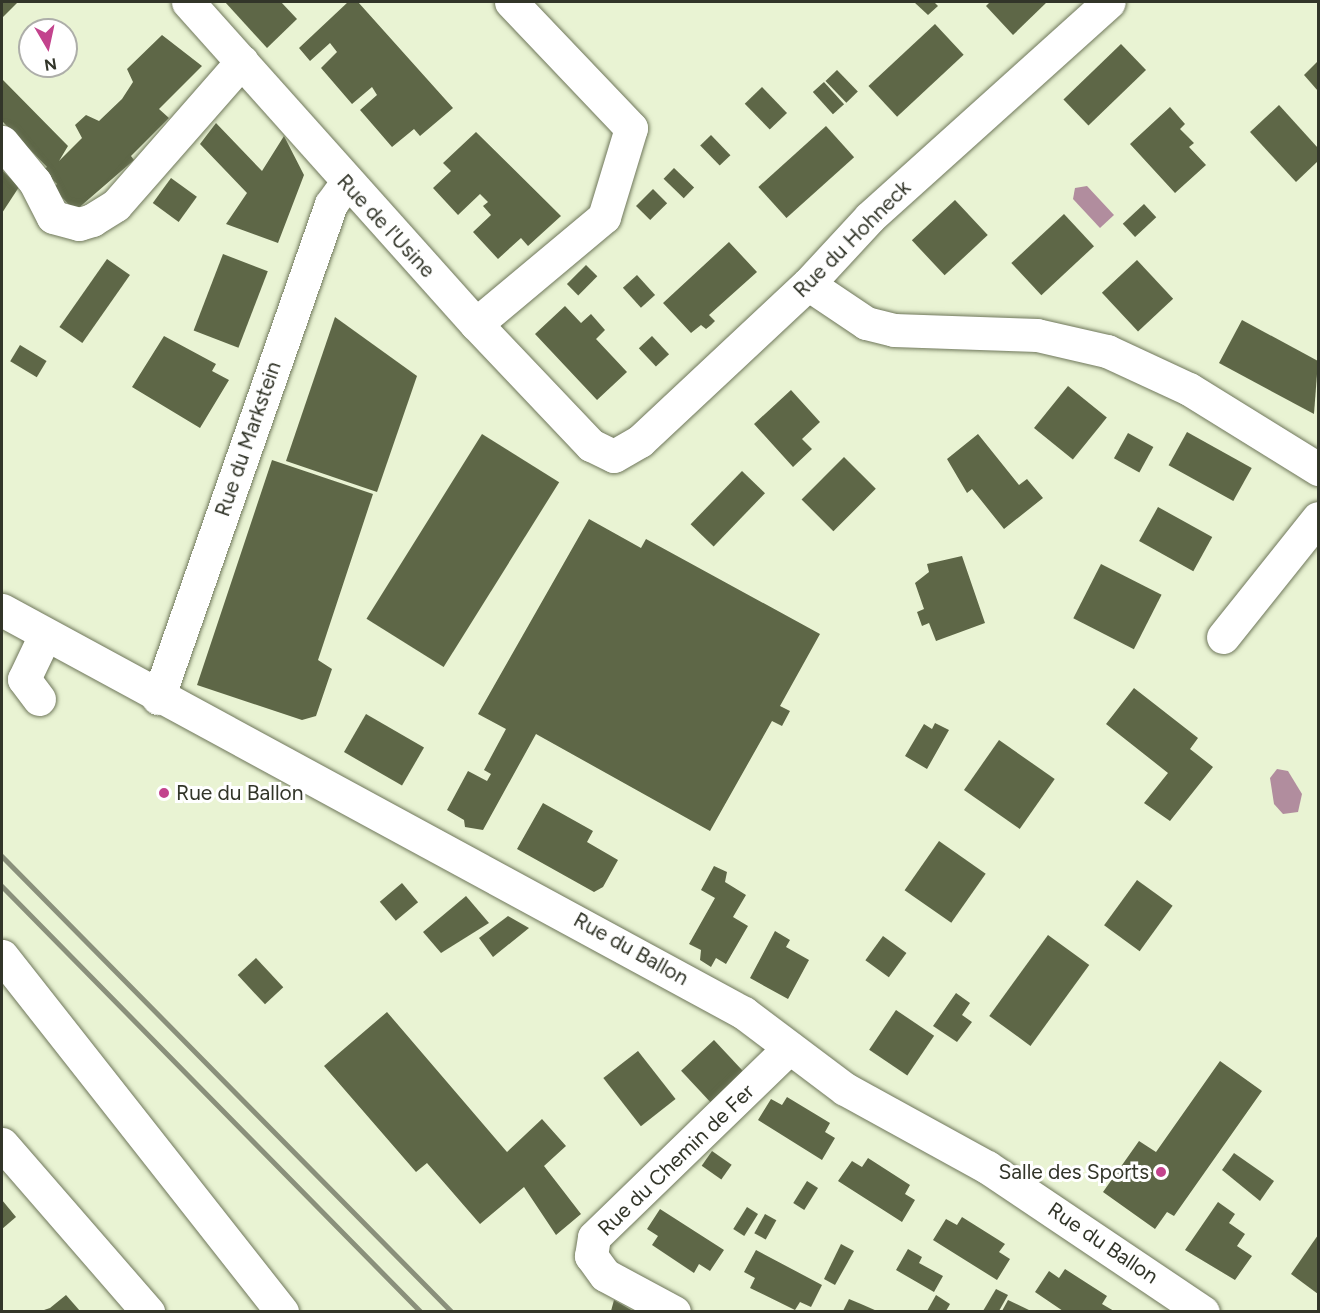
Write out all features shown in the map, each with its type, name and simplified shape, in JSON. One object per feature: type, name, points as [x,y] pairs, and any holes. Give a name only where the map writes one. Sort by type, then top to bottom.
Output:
[{"type":"street","name":"Rue de l'Usine","points":[[189,2],[346,183],[591,445]]},
{"type":"street","points":[[476,324],[604,217],[631,128],[511,2]]},
{"type":"street","name":"Rue du Hohneck","points":[[591,445],[614,456],[628,452],[808,284],[870,217],[1109,2]]},
{"type":"street","points":[[2,142],[35,182],[53,217],[79,225],[116,205],[242,61]]},
{"type":"street","name":"Rue du Markstein","points":[[158,698],[331,204],[346,183]]},
{"type":"street","points":[[808,284],[866,323],[894,330],[1037,335],[1107,351],[1189,388],[1318,469]]},
{"type":"street","points":[[1223,637],[1318,518]]},
{"type":"street","name":"Rue du Ballon","points":[[2,610],[158,698],[691,982],[845,1089],[987,1167],[1192,1308]]},
{"type":"street","points":[[39,699],[24,679],[45,635]]},
{"type":"street","points":[[2,956],[282,1311]]},
{"type":"street","name":"Rue du Chemin de Fer","points":[[674,1311],[605,1275],[591,1256],[594,1237],[789,1048]]},
{"type":"street","points":[[2,1144],[148,1311]]},
{"type":"shaded area","points":[[1087,186],[1114,215],[1100,228],[1073,199],[1075,188]]},
{"type":"shaded area","points":[[1277,769],[1288,771],[1302,794],[1298,812],[1283,814],[1274,804],[1270,778]]},
{"type":"building","points":[[2,2],[18,2],[2,18]]},
{"type":"building","points":[[225,2],[281,2],[297,19],[267,48]]},
{"type":"building","points":[[348,2],[358,2],[453,108],[420,136],[414,129],[392,147],[360,110],[377,95],[372,87],[352,104],[321,68],[337,52],[330,43],[310,61],[299,48]]},
{"type":"building","points":[[914,2],[934,2],[938,6],[928,15]]},
{"type":"building","points":[[990,2],[1047,2],[1013,35],[986,6]]},
{"type":"building","points":[[935,24],[964,55],[897,117],[868,86]]},
{"type":"building","points":[[162,35],[202,66],[159,109],[169,118],[131,156],[134,160],[75,211],[53,188],[57,184],[43,170],[47,167],[2,121],[2,79],[68,146],[59,161],[82,138],[75,125],[86,115],[99,121],[122,99],[133,82],[127,69]]},
{"type":"building","points":[[1121,44],[1146,70],[1088,125],[1063,100]]},
{"type":"building","points":[[1318,61],[1318,91],[1304,75]]},
{"type":"building","points":[[837,70],[858,92],[846,103],[825,81]]},
{"type":"building","points":[[824,82],[844,104],[833,114],[813,92]]},
{"type":"building","points":[[762,87],[787,113],[770,130],[745,104]]},
{"type":"building","points":[[1279,105],[1318,148],[1318,161],[1296,182],[1250,132]]},
{"type":"building","points":[[1170,107],[1185,124],[1180,129],[1194,143],[1189,147],[1206,165],[1175,193],[1130,144]]},
{"type":"building","points":[[216,123],[262,171],[284,136],[304,175],[278,243],[226,224],[247,193],[200,144]]},
{"type":"building","points":[[826,126],[854,157],[786,218],[758,187]]},
{"type":"building","points":[[476,132],[561,216],[528,246],[521,238],[498,259],[473,232],[491,215],[483,206],[488,202],[480,194],[458,215],[433,188],[451,171],[443,163]]},
{"type":"building","points":[[711,135],[730,155],[720,166],[700,145]]},
{"type":"building","points":[[674,168],[694,187],[684,198],[664,179]]},
{"type":"building","points":[[2,170],[19,187],[2,213]]},
{"type":"building","points":[[171,178],[197,197],[179,222],[153,203]]},
{"type":"building","points":[[653,189],[667,203],[650,220],[636,206]]},
{"type":"building","points":[[955,200],[988,235],[945,275],[912,240]]},
{"type":"building","points":[[1144,204],[1156,217],[1135,237],[1123,224]]},
{"type":"building","points":[[1064,214],[1094,246],[1041,295],[1011,263]]},
{"type":"building","points":[[729,242],[757,272],[709,315],[715,321],[711,325],[706,329],[701,325],[691,333],[663,303]]},
{"type":"building","points":[[223,254],[268,271],[238,348],[194,331]]},
{"type":"building","points":[[107,259],[130,275],[82,343],[59,327]]},
{"type":"building","points":[[1137,260],[1173,299],[1138,331],[1102,293]]},
{"type":"building","points":[[586,265],[597,276],[578,295],[567,284]]},
{"type":"building","points":[[637,275],[655,295],[641,308],[623,288]]},
{"type":"building","points":[[565,306],[581,323],[591,314],[605,330],[596,339],[627,372],[597,400],[535,334]]},
{"type":"building","points":[[335,317],[417,376],[377,492],[286,461]]},
{"type":"building","points":[[1242,320],[1318,361],[1314,414],[1219,363]]},
{"type":"building","points":[[164,336],[216,364],[212,371],[229,380],[200,428],[132,387]]},
{"type":"building","points":[[652,336],[669,354],[656,367],[639,348]]},
{"type":"building","points":[[20,345],[47,361],[37,377],[10,361]]},
{"type":"building","points":[[1068,386],[1107,417],[1073,459],[1034,428]]},
{"type":"building","points":[[791,390],[820,422],[802,439],[812,449],[793,467],[754,424]]},
{"type":"building","points":[[1187,432],[1252,468],[1233,501],[1169,465]]},
{"type":"building","points":[[1128,433],[1153,447],[1139,472],[1114,458]]},
{"type":"building","points":[[482,434],[559,482],[444,667],[366,619]]},
{"type":"building","points":[[978,434],[1019,485],[1027,479],[1043,498],[1004,529],[972,489],[967,493],[947,459]]},
{"type":"building","points":[[844,457],[876,489],[833,531],[802,499]]},
{"type":"building","points":[[272,460],[373,494],[318,660],[332,669],[316,716],[302,720],[197,685]]},
{"type":"building","points":[[742,471],[765,493],[714,546],[691,524]]},
{"type":"building","points":[[1158,507],[1212,537],[1193,571],[1139,541]]},
{"type":"building","points":[[589,519],[641,548],[646,539],[820,634],[780,706],[790,711],[782,726],[772,721],[710,831],[536,734],[483,830],[465,827],[464,820],[447,810],[468,771],[487,781],[491,774],[484,770],[506,729],[478,714]]},
{"type":"building","points":[[962,556],[985,623],[936,641],[929,623],[922,626],[917,612],[924,609],[915,583],[929,572],[927,564]]},
{"type":"building","points":[[1101,564],[1162,595],[1134,649],[1073,618]]},
{"type":"building","points":[[1134,688],[1198,738],[1190,749],[1213,767],[1170,821],[1144,803],[1168,773],[1106,724]]},
{"type":"building","points":[[366,714],[424,748],[402,786],[344,752]]},
{"type":"building","points":[[935,723],[949,730],[927,769],[905,756],[924,724],[932,729]]},
{"type":"building","points":[[999,740],[1055,779],[1020,829],[964,790]]},
{"type":"building","points":[[543,803],[593,831],[587,842],[618,860],[603,887],[594,892],[517,849]]},
{"type":"building","points":[[939,841],[986,874],[951,923],[905,890]]},
{"type":"building","points":[[714,866],[727,872],[725,882],[746,895],[733,917],[748,926],[726,964],[716,958],[711,967],[700,960],[701,950],[689,944],[715,898],[701,890]]},
{"type":"building","points":[[1137,880],[1173,906],[1140,951],[1104,925]]},
{"type":"building","points":[[402,883],[418,902],[396,921],[380,902]]},
{"type":"building","points":[[466,896],[489,923],[441,953],[423,932]]},
{"type":"building","points":[[508,916],[529,928],[493,957],[479,938]]},
{"type":"building","points":[[775,931],[790,940],[786,947],[809,960],[788,999],[750,978]]},
{"type":"building","points":[[1048,935],[1089,965],[1030,1046],[989,1016]]},
{"type":"building","points":[[883,936],[906,953],[889,977],[865,960]]},
{"type":"building","points":[[256,958],[283,987],[265,1004],[238,975]]},
{"type":"building","points":[[956,993],[970,1003],[962,1015],[972,1022],[957,1042],[933,1026]]},
{"type":"building","points":[[896,1010],[934,1036],[907,1076],[869,1050]]},
{"type":"building","points":[[387,1012],[507,1152],[542,1119],[566,1146],[544,1166],[581,1214],[556,1235],[524,1187],[480,1224],[427,1163],[416,1172],[324,1066]]},
{"type":"building","points":[[714,1040],[749,1078],[717,1109],[681,1071]]},
{"type":"building","points":[[638,1051],[676,1099],[641,1126],[603,1078]]},
{"type":"building","name":"Salle des Sports","points":[[1220,1061],[1262,1091],[1174,1216],[1167,1212],[1155,1229],[1103,1192],[1139,1141],[1156,1152]]},
{"type":"building","points":[[787,1097],[830,1123],[825,1132],[835,1138],[822,1160],[758,1120],[771,1099],[782,1105]]},
{"type":"building","points":[[712,1151],[732,1165],[721,1180],[702,1166]]},
{"type":"building","points":[[1234,1153],[1274,1181],[1260,1201],[1222,1170]]},
{"type":"building","points":[[868,1158],[910,1185],[905,1194],[915,1200],[902,1222],[838,1181],[852,1161],[862,1167]]},
{"type":"building","points":[[807,1181],[818,1188],[804,1210],[793,1203]]},
{"type":"building","points":[[2,1200],[16,1217],[2,1229]]},
{"type":"building","points":[[1218,1202],[1235,1214],[1229,1223],[1245,1234],[1237,1246],[1252,1256],[1235,1280],[1185,1250]]},
{"type":"building","points":[[747,1207],[758,1214],[744,1236],[733,1229]]},
{"type":"building","points":[[660,1209],[724,1250],[710,1271],[699,1264],[694,1273],[652,1245],[658,1236],[647,1229]]},
{"type":"building","points":[[765,1214],[776,1220],[766,1240],[754,1233]]},
{"type":"building","points":[[962,1217],[1005,1244],[999,1252],[1010,1259],[997,1280],[933,1240],[946,1219],[957,1225]]},
{"type":"building","points":[[1318,1235],[1318,1294],[1291,1274]]},
{"type":"building","points":[[841,1244],[854,1251],[835,1285],[824,1279]]},
{"type":"building","points":[[908,1249],[922,1257],[919,1263],[943,1276],[934,1292],[896,1270]]},
{"type":"building","points":[[756,1250],[822,1285],[811,1307],[800,1302],[795,1310],[750,1288],[755,1278],[744,1272]]},
{"type":"building","points":[[1065,1269],[1107,1296],[1102,1304],[1114,1311],[1063,1311],[1035,1292],[1049,1271],[1059,1278]]},
{"type":"building","points":[[996,1289],[1008,1295],[999,1311],[983,1311]]},
{"type":"building","points":[[66,1295],[80,1311],[41,1311],[50,1308]]},
{"type":"building","points":[[936,1295],[950,1304],[946,1311],[927,1311]]},
{"type":"building","points":[[849,1299],[861,1304],[877,1311],[843,1311]]},
{"type":"building","points":[[614,1300],[633,1311],[611,1311]]},
{"type":"building","points":[[1008,1300],[1031,1311],[1002,1311]]},
{"type":"railway","points":[[2,856],[452,1312]]},
{"type":"railway","points":[[2,886],[421,1312]]},
{"type":"place","name":"Rue du Ballon","points":[[164,793]]},
{"type":"place","name":"Salle des Sports","points":[[1161,1172]]}]
